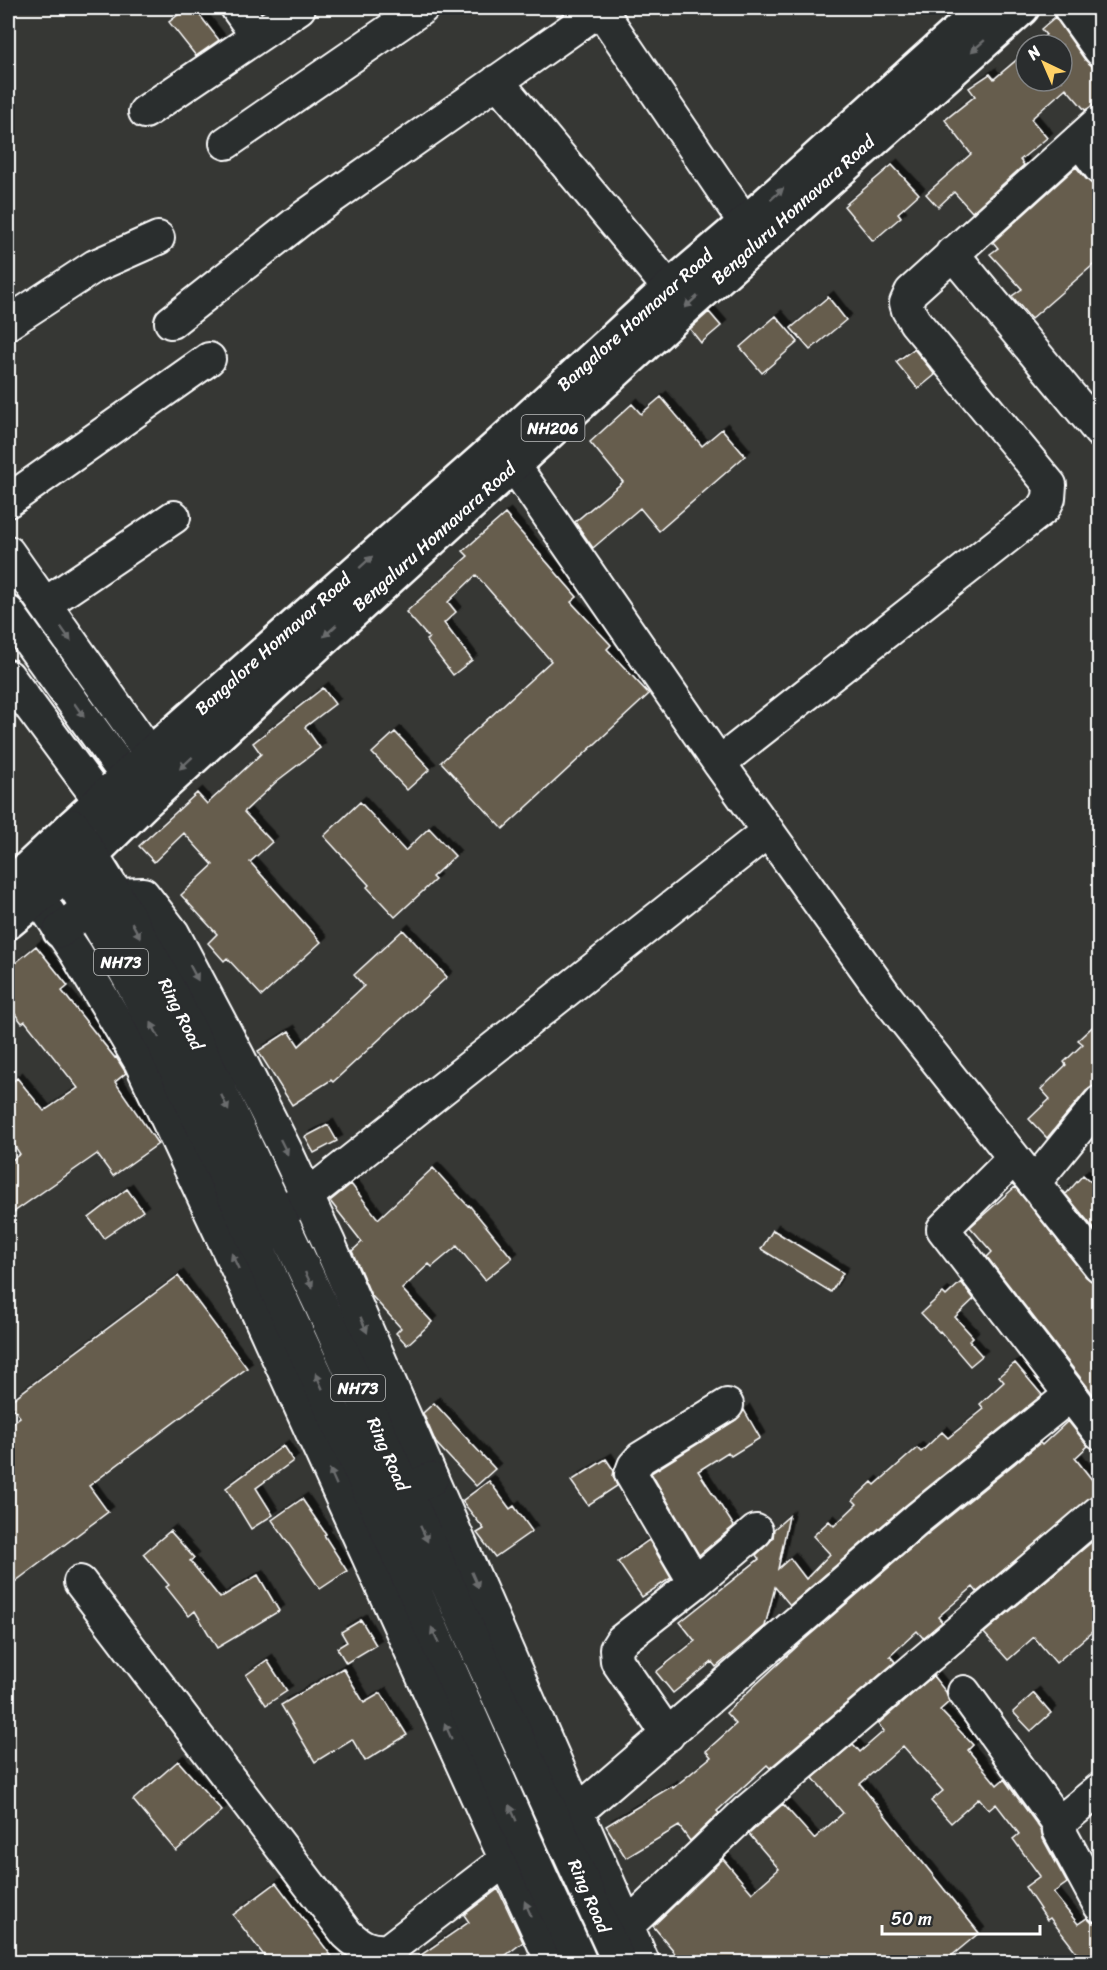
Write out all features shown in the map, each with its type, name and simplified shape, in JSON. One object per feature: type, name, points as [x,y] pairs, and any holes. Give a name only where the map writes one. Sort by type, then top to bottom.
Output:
[{"type":"main road","name":"Bangalore Honnavar Road","points":[[73,826],[110,814],[136,789],[150,754],[497,447],[669,288],[745,223],[984,8]]},
{"type":"main road","name":"Bengaluru Honnavara Road","points":[[136,789],[513,464],[797,206],[1022,8]]},
{"type":"main road","name":"NH206","points":[[69,859],[110,814]]},
{"type":"main road","name":"Ring Road","points":[[73,826],[69,859],[160,972],[209,1068],[278,1215],[418,1485],[581,1850],[619,1962]]},
{"type":"main road","points":[[8,887],[69,859]]},
{"type":"main road","points":[[8,922],[38,897],[69,859]]},
{"type":"main road","name":"Ring Road","points":[[103,901],[131,981],[183,1081],[194,1141],[364,1513],[469,1711],[516,1851],[580,1962]]},
{"type":"main road","points":[[60,931],[103,901]]},
{"type":"street","points":[[237,8],[257,36]]},
{"type":"street","points":[[145,112],[299,8]]},
{"type":"street","points":[[226,143],[422,8]]},
{"type":"street","points":[[171,322],[304,217],[601,8],[745,223]]},
{"type":"street","points":[[1070,8],[1100,50]]},
{"type":"street","points":[[497,81],[669,288]]},
{"type":"street","points":[[720,763],[1044,508],[1049,498],[1050,485],[915,322],[906,303],[911,292],[952,253],[1089,131],[1100,168]]},
{"type":"street","points":[[8,323],[95,266],[158,238]]},
{"type":"street","points":[[952,253],[1100,432]]},
{"type":"street","points":[[8,501],[208,359]]},
{"type":"street","points":[[513,464],[720,763],[888,999],[1100,1266]]},
{"type":"street","points":[[45,604],[174,517]]},
{"type":"street","points":[[8,552],[150,754]]},
{"type":"street","points":[[8,612],[136,789]]},
{"type":"street","points":[[8,676],[110,814]]},
{"type":"street","points":[[278,1215],[307,1196],[768,831]]},
{"type":"street","points":[[103,901],[143,894],[172,933],[238,1056],[307,1196],[418,1485],[577,1812],[581,1850],[627,1926],[643,1962]]},
{"type":"street","points":[[38,897],[76,952],[140,1061],[194,1141]]},
{"type":"street","points":[[1034,1183],[1097,1112]]},
{"type":"street","points":[[1014,1158],[943,1229],[1069,1396],[1100,1433]]},
{"type":"street","points":[[577,1812],[917,1519],[1069,1396]]},
{"type":"street","points":[[695,1583],[632,1474],[634,1466],[641,1458],[727,1405]]},
{"type":"street","points":[[627,1926],[746,1812],[1100,1511]]},
{"type":"street","points":[[668,1735],[617,1661],[616,1649],[621,1641],[756,1532]]},
{"type":"street","points":[[80,1582],[347,1934],[361,1947],[375,1952],[388,1950],[516,1851],[552,1962]]},
{"type":"street","points":[[964,1692],[1060,1825]]},
{"type":"street","points":[[1100,1789],[1065,1818],[1059,1830],[1100,1906]]},
{"type":"building","points":[[187,8],[194,8],[219,40],[196,56],[169,22]]},
{"type":"building","points":[[1055,17],[1066,33],[1044,33],[1041,29]]},
{"type":"building","points":[[1074,44],[1085,60],[1092,66],[1100,68],[1100,103],[1085,110],[1070,93],[1074,93]]},
{"type":"building","points":[[1014,62],[1014,93],[1060,93],[1031,119],[1047,138],[1020,160],[1024,165],[972,212],[954,192],[938,207],[926,194],[971,154],[945,120],[975,96],[969,88],[990,74],[994,79]]},
{"type":"building","points":[[892,165],[919,194],[898,213],[901,217],[873,241],[844,206]]},
{"type":"building","points":[[1076,167],[1092,184],[1100,186],[1100,259],[1031,319],[1012,296],[1022,289],[990,254],[998,248],[993,242]]},
{"type":"building","points":[[828,297],[846,320],[810,350],[791,328]]},
{"type":"building","points":[[709,312],[721,326],[701,343],[690,329]]},
{"type":"building","points":[[776,316],[798,342],[762,373],[740,347]]},
{"type":"building","points":[[914,349],[935,375],[918,389],[896,362]]},
{"type":"building","points":[[661,397],[702,446],[722,429],[745,456],[659,531],[640,508],[593,548],[575,522],[623,482],[590,442],[632,404],[641,414]]},
{"type":"building","points":[[505,514],[577,597],[571,602],[611,645],[607,649],[649,694],[503,829],[441,762],[551,661],[476,575],[448,602],[456,612],[444,623],[472,660],[453,675],[426,640],[429,638],[406,612],[468,556],[463,551]]},
{"type":"building","points":[[323,688],[335,704],[305,727],[320,748],[277,781],[244,812],[272,842],[250,862],[321,942],[262,996],[227,958],[224,961],[208,943],[217,934],[181,895],[213,865],[184,833],[154,862],[139,846],[197,793],[207,804],[261,754],[253,743]]},
{"type":"building","points":[[395,732],[430,769],[407,790],[372,753]]},
{"type":"building","points":[[360,802],[405,851],[429,828],[455,856],[432,877],[435,880],[395,917],[324,836]]},
{"type":"building","points":[[403,930],[447,977],[333,1082],[331,1080],[292,1105],[258,1051],[289,1031],[299,1046],[364,986],[354,975]]},
{"type":"building","points":[[36,946],[68,986],[62,991],[116,1057],[126,1073],[115,1082],[158,1144],[113,1176],[97,1154],[8,1216],[8,1163],[20,1154],[8,1136],[8,1086],[17,1078],[44,1111],[78,1088],[25,1021],[22,1023],[8,1005],[8,969]]},
{"type":"building","points":[[1100,1020],[1100,1082],[1086,1091],[1047,1138],[1029,1119],[1050,1099],[1041,1089],[1066,1065],[1064,1062],[1083,1044],[1078,1040]]},
{"type":"building","points":[[328,1125],[337,1141],[314,1153],[305,1137]]},
{"type":"building","points":[[433,1168],[469,1205],[512,1258],[485,1280],[457,1246],[432,1267],[429,1264],[402,1289],[432,1322],[407,1345],[396,1333],[401,1328],[371,1295],[352,1251],[362,1242],[330,1201],[351,1184],[378,1219]]},
{"type":"building","points":[[1083,1175],[1100,1190],[1100,1236],[1063,1191],[1066,1194]]},
{"type":"building","points":[[1015,1187],[1086,1277],[1100,1284],[1100,1403],[987,1257],[992,1252],[970,1227]]},
{"type":"building","points":[[127,1189],[143,1211],[104,1238],[89,1218]]},
{"type":"building","points":[[773,1230],[843,1273],[831,1292],[761,1249]]},
{"type":"building","points":[[178,1276],[247,1368],[89,1486],[108,1512],[8,1587],[8,1426],[20,1417],[9,1402]]},
{"type":"building","points":[[961,1282],[974,1299],[955,1317],[973,1337],[969,1341],[982,1356],[970,1366],[921,1313],[943,1293],[946,1296]]},
{"type":"building","points":[[1015,1363],[1042,1395],[906,1505],[790,1605],[775,1587],[765,1626],[716,1667],[712,1662],[673,1693],[656,1672],[695,1641],[680,1622],[759,1559],[756,1555],[773,1538],[774,1529],[789,1516],[778,1569],[790,1558],[806,1579],[830,1554],[813,1536],[829,1521],[834,1526],[857,1504],[853,1500],[872,1482],[875,1485],[917,1448],[921,1452],[942,1432],[948,1438],[984,1409],[980,1404],[1004,1382],[999,1376]]},
{"type":"building","points":[[434,1403],[495,1469],[476,1486],[436,1443],[423,1413]]},
{"type":"building","points":[[744,1410],[760,1438],[731,1456],[728,1452],[698,1471],[734,1526],[699,1555],[651,1473],[736,1420]]},
{"type":"building","points":[[1068,1421],[1088,1446],[1075,1458],[1100,1490],[977,1592],[973,1587],[938,1617],[942,1622],[923,1638],[917,1631],[890,1656],[895,1662],[770,1768],[767,1765],[717,1811],[719,1813],[690,1841],[679,1826],[626,1858],[606,1826],[672,1786],[673,1788],[711,1757],[706,1751],[736,1724],[726,1713],[751,1689],[804,1640],[929,1533],[1040,1443],[1042,1445]]},
{"type":"building","points":[[283,1446],[293,1461],[256,1488],[273,1515],[251,1529],[226,1488]]},
{"type":"building","points":[[606,1459],[614,1471],[613,1476],[617,1486],[588,1505],[571,1481]]},
{"type":"building","points":[[489,1481],[510,1509],[514,1506],[532,1531],[495,1557],[477,1533],[484,1529],[462,1501]]},
{"type":"building","points":[[302,1499],[326,1534],[324,1535],[347,1571],[320,1589],[272,1520]]},
{"type":"building","points":[[170,1531],[194,1558],[190,1561],[220,1598],[258,1575],[279,1611],[217,1648],[195,1611],[189,1616],[166,1587],[169,1585],[143,1554]]},
{"type":"building","points":[[1100,1535],[1100,1625],[1056,1663],[1034,1637],[1008,1660],[984,1633]]},
{"type":"building","points":[[649,1540],[671,1578],[642,1597],[618,1562]]},
{"type":"building","points":[[361,1620],[376,1645],[346,1663],[337,1648],[347,1642],[341,1632]]},
{"type":"building","points":[[267,1660],[287,1691],[266,1705],[246,1675]]},
{"type":"building","points":[[343,1668],[364,1703],[381,1693],[407,1735],[365,1761],[352,1739],[315,1762],[281,1705]]},
{"type":"building","points":[[933,1676],[946,1692],[949,1702],[940,1710],[973,1745],[968,1750],[997,1785],[1004,1779],[1041,1830],[1043,1839],[1067,1883],[1053,1893],[1078,1924],[1087,1918],[1091,1922],[1100,1924],[1100,1956],[1091,1962],[1084,1962],[1050,1918],[1047,1920],[1025,1887],[1040,1876],[1013,1839],[1019,1834],[996,1804],[989,1810],[979,1798],[951,1823],[931,1801],[943,1791],[903,1746],[860,1784],[979,1933],[944,1962],[678,1962],[673,1950],[653,1926],[723,1859],[752,1893],[779,1869],[749,1834],[783,1804],[814,1839],[843,1813],[813,1778],[853,1744],[860,1752],[884,1731],[878,1724]]},
{"type":"building","points":[[1034,1693],[1051,1713],[1031,1731],[1013,1712]]},
{"type":"building","points":[[178,1761],[222,1811],[176,1851],[133,1800]]},
{"type":"building","points":[[276,1883],[336,1962],[269,1962],[233,1915]]},
{"type":"building","points":[[498,1889],[523,1942],[497,1962],[411,1962],[469,1922],[464,1915]]}]
